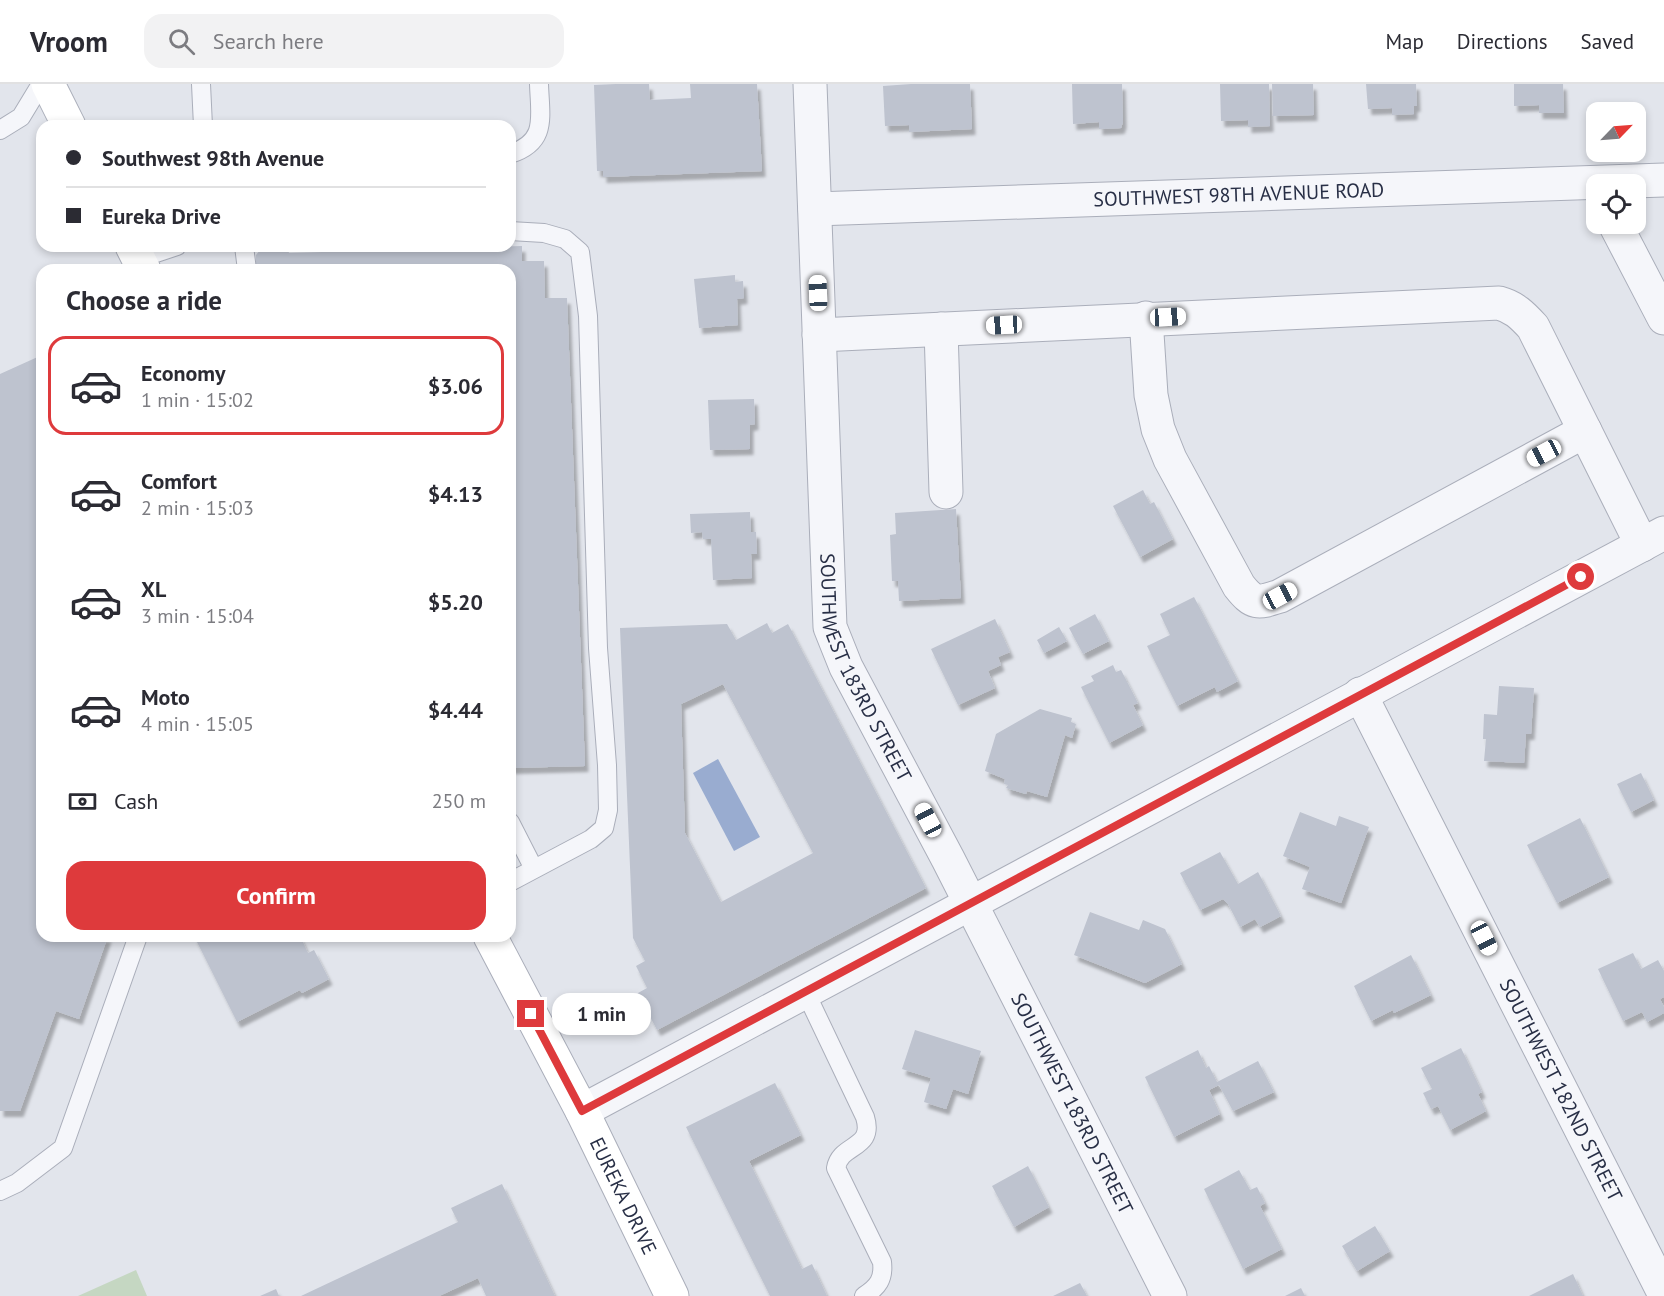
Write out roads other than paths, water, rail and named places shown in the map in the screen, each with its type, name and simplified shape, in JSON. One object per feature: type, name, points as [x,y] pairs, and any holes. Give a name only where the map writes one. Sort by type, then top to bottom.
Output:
[{"type":"main road","points":[[48,84],[66,120]]},
{"type":"main road","name":"EUREKA DRIVE","points":[[493,942],[582,1111],[672,1296]]},
{"type":"street","name":"SOUTHWEST 183RD STREET","points":[[810,84],[830,627],[833,638],[1170,1296]]},
{"type":"street","name":"SOUTHWEST 98TH AVENUE ROAD","points":[[1646,181],[1664,180]]},
{"type":"street","name":"SOUTHWEST 98TH AVENUE ROAD","points":[[815,209],[1586,185]]},
{"type":"street","points":[[1620,234],[1664,318]]},
{"type":"street","points":[[582,1111],[1653,539],[1585,431],[1533,327],[1520,313],[1510,306],[1499,303],[819,335]]},
{"type":"street","points":[[1146,318],[1151,395],[1158,429],[1170,459],[1239,586],[1249,599],[1262,601],[1280,596],[1585,431]]},
{"type":"street","points":[[941,329],[945,492]]},
{"type":"street","name":"SOUTHWEST 182ND STREET","points":[[1360,694],[1664,1293]]},
{"type":"lane","points":[[0,130],[21,117],[41,84]]},
{"type":"lane","points":[[201,84],[202,120]]},
{"type":"lane","points":[[516,152],[533,143],[537,135],[540,119],[539,84]]},
{"type":"lane","points":[[516,231],[544,233],[565,239],[580,252],[588,316],[598,648],[608,765],[608,810],[604,828],[579,846],[516,879]]},
{"type":"lane","points":[[138,258],[158,252]]},
{"type":"lane","points":[[516,834],[534,869]]},
{"type":"lane","points":[[0,1191],[17,1183],[63,1149],[136,942]]},
{"type":"lane","points":[[805,991],[865,1117],[868,1128],[866,1136],[837,1160],[836,1168],[882,1262],[881,1282],[864,1296]]},
{"type":"water","points":[[718,759],[760,837],[734,851],[693,773]]}]
